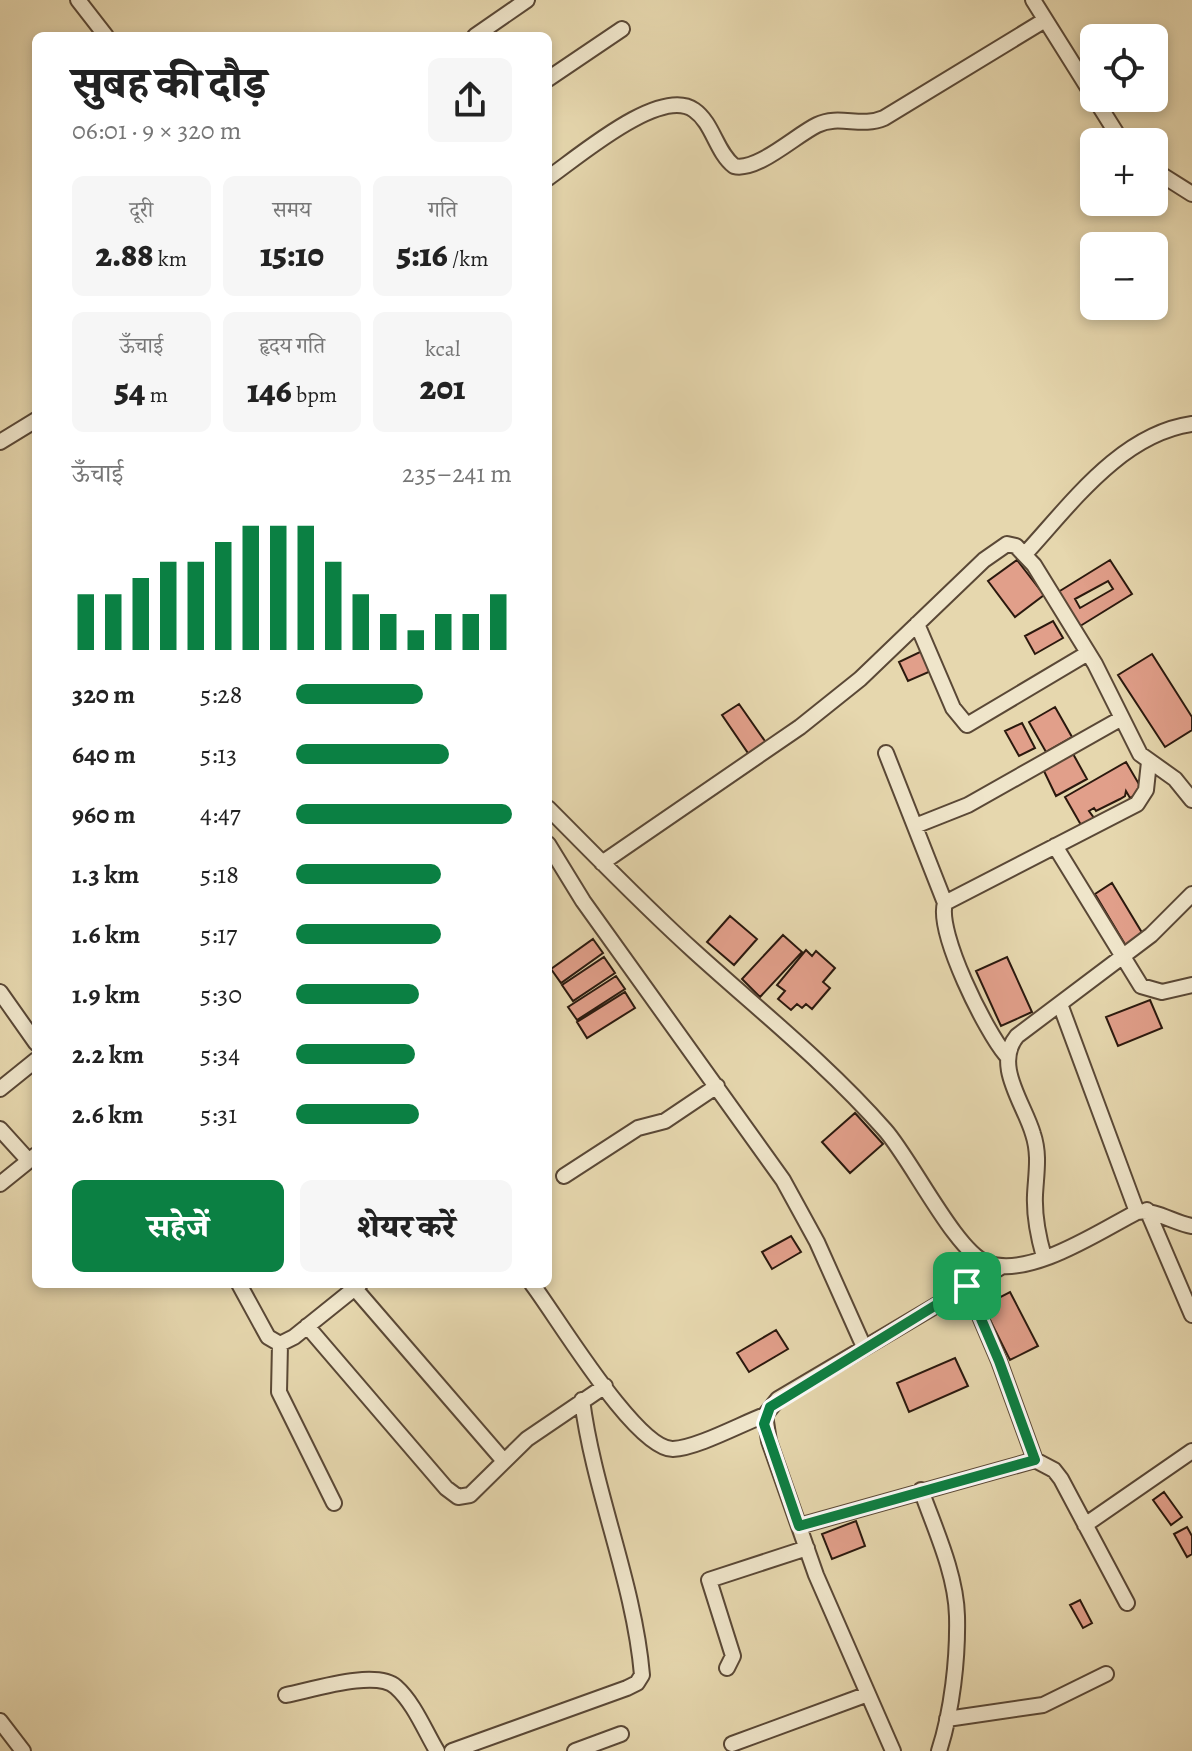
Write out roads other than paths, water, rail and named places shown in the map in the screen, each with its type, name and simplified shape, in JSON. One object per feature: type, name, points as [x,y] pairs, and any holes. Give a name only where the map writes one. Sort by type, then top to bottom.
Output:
[{"type":"street","points":[[78,0],[103,32]]},
{"type":"street","points":[[481,32],[527,0]]},
{"type":"street","points":[[1033,0],[1113,128]]},
{"type":"street","points":[[552,175],[628,123],[671,104],[681,104],[698,113],[718,147],[734,166],[752,165],[819,124],[832,120],[864,124],[884,118],[1045,20]]},
{"type":"street","points":[[552,76],[622,29]]},
{"type":"street","points":[[1168,179],[1192,194]]},
{"type":"street","points":[[0,442],[32,422]]},
{"type":"street","points":[[1025,554],[1095,477],[1157,434],[1192,424]]},
{"type":"street","points":[[602,863],[800,727],[860,679],[997,549],[1007,544],[1025,554],[1088,653],[1140,754],[1175,779],[1192,800]]},
{"type":"street","points":[[917,624],[953,708],[967,725],[1088,653]]},
{"type":"street","points":[[915,826],[968,805],[1122,718]]},
{"type":"street","points":[[886,753],[945,903],[947,933],[983,1021],[1006,1055],[1034,1136],[1038,1158],[1036,1224],[1044,1257]]},
{"type":"street","points":[[945,903],[1137,804],[1146,790],[1149,762]]},
{"type":"street","points":[[552,812],[682,940],[851,1091],[914,1167],[955,1234],[973,1256],[1001,1267],[1017,1267],[1142,1211],[1176,1224],[1192,1226]]},
{"type":"street","points":[[1055,846],[1141,986],[1162,992],[1192,985]]},
{"type":"street","points":[[552,851],[583,901],[717,1086],[801,1210],[864,1347]]},
{"type":"street","points":[[1006,1055],[1017,1036],[1151,935],[1192,894]]},
{"type":"street","points":[[0,992],[32,1037]]},
{"type":"street","points":[[1060,1004],[1142,1211],[1192,1315]]},
{"type":"street","points":[[0,1089],[32,1063]]},
{"type":"street","points":[[564,1176],[638,1128],[665,1121],[717,1086]]},
{"type":"street","points":[[0,1129],[32,1158],[0,1184]]},
{"type":"street","points":[[535,1288],[645,1437],[666,1448],[684,1447],[765,1415],[778,1399],[1001,1267]]},
{"type":"street","points":[[967,1286],[999,1361],[1035,1460],[1054,1470],[1127,1603]]},
{"type":"street","points":[[241,1288],[268,1337],[280,1344]]},
{"type":"street","points":[[280,1344],[307,1326],[351,1288]]},
{"type":"street","points":[[358,1288],[504,1461]]},
{"type":"street","points":[[307,1326],[453,1495],[470,1495],[544,1425],[605,1386]]},
{"type":"street","points":[[280,1344],[279,1392],[334,1503]]},
{"type":"street","points":[[452,1751],[627,1688],[637,1683],[642,1675],[615,1546],[593,1469],[582,1400]]},
{"type":"street","points":[[765,1415],[769,1441],[807,1548],[893,1751]]},
{"type":"street","points":[[1085,1525],[1192,1451]]},
{"type":"street","points":[[799,1526],[1035,1460]]},
{"type":"street","points":[[921,1490],[940,1543],[957,1614],[947,1719],[939,1751]]},
{"type":"street","points":[[727,1668],[733,1656],[709,1580],[807,1548]]},
{"type":"street","points":[[947,1719],[1043,1705],[1106,1674]]},
{"type":"street","points":[[286,1695],[371,1678],[389,1681],[408,1701],[437,1751]]},
{"type":"street","points":[[732,1744],[868,1694]]},
{"type":"street","points":[[0,1721],[23,1751]]},
{"type":"street","points":[[575,1751],[621,1734]]}]
